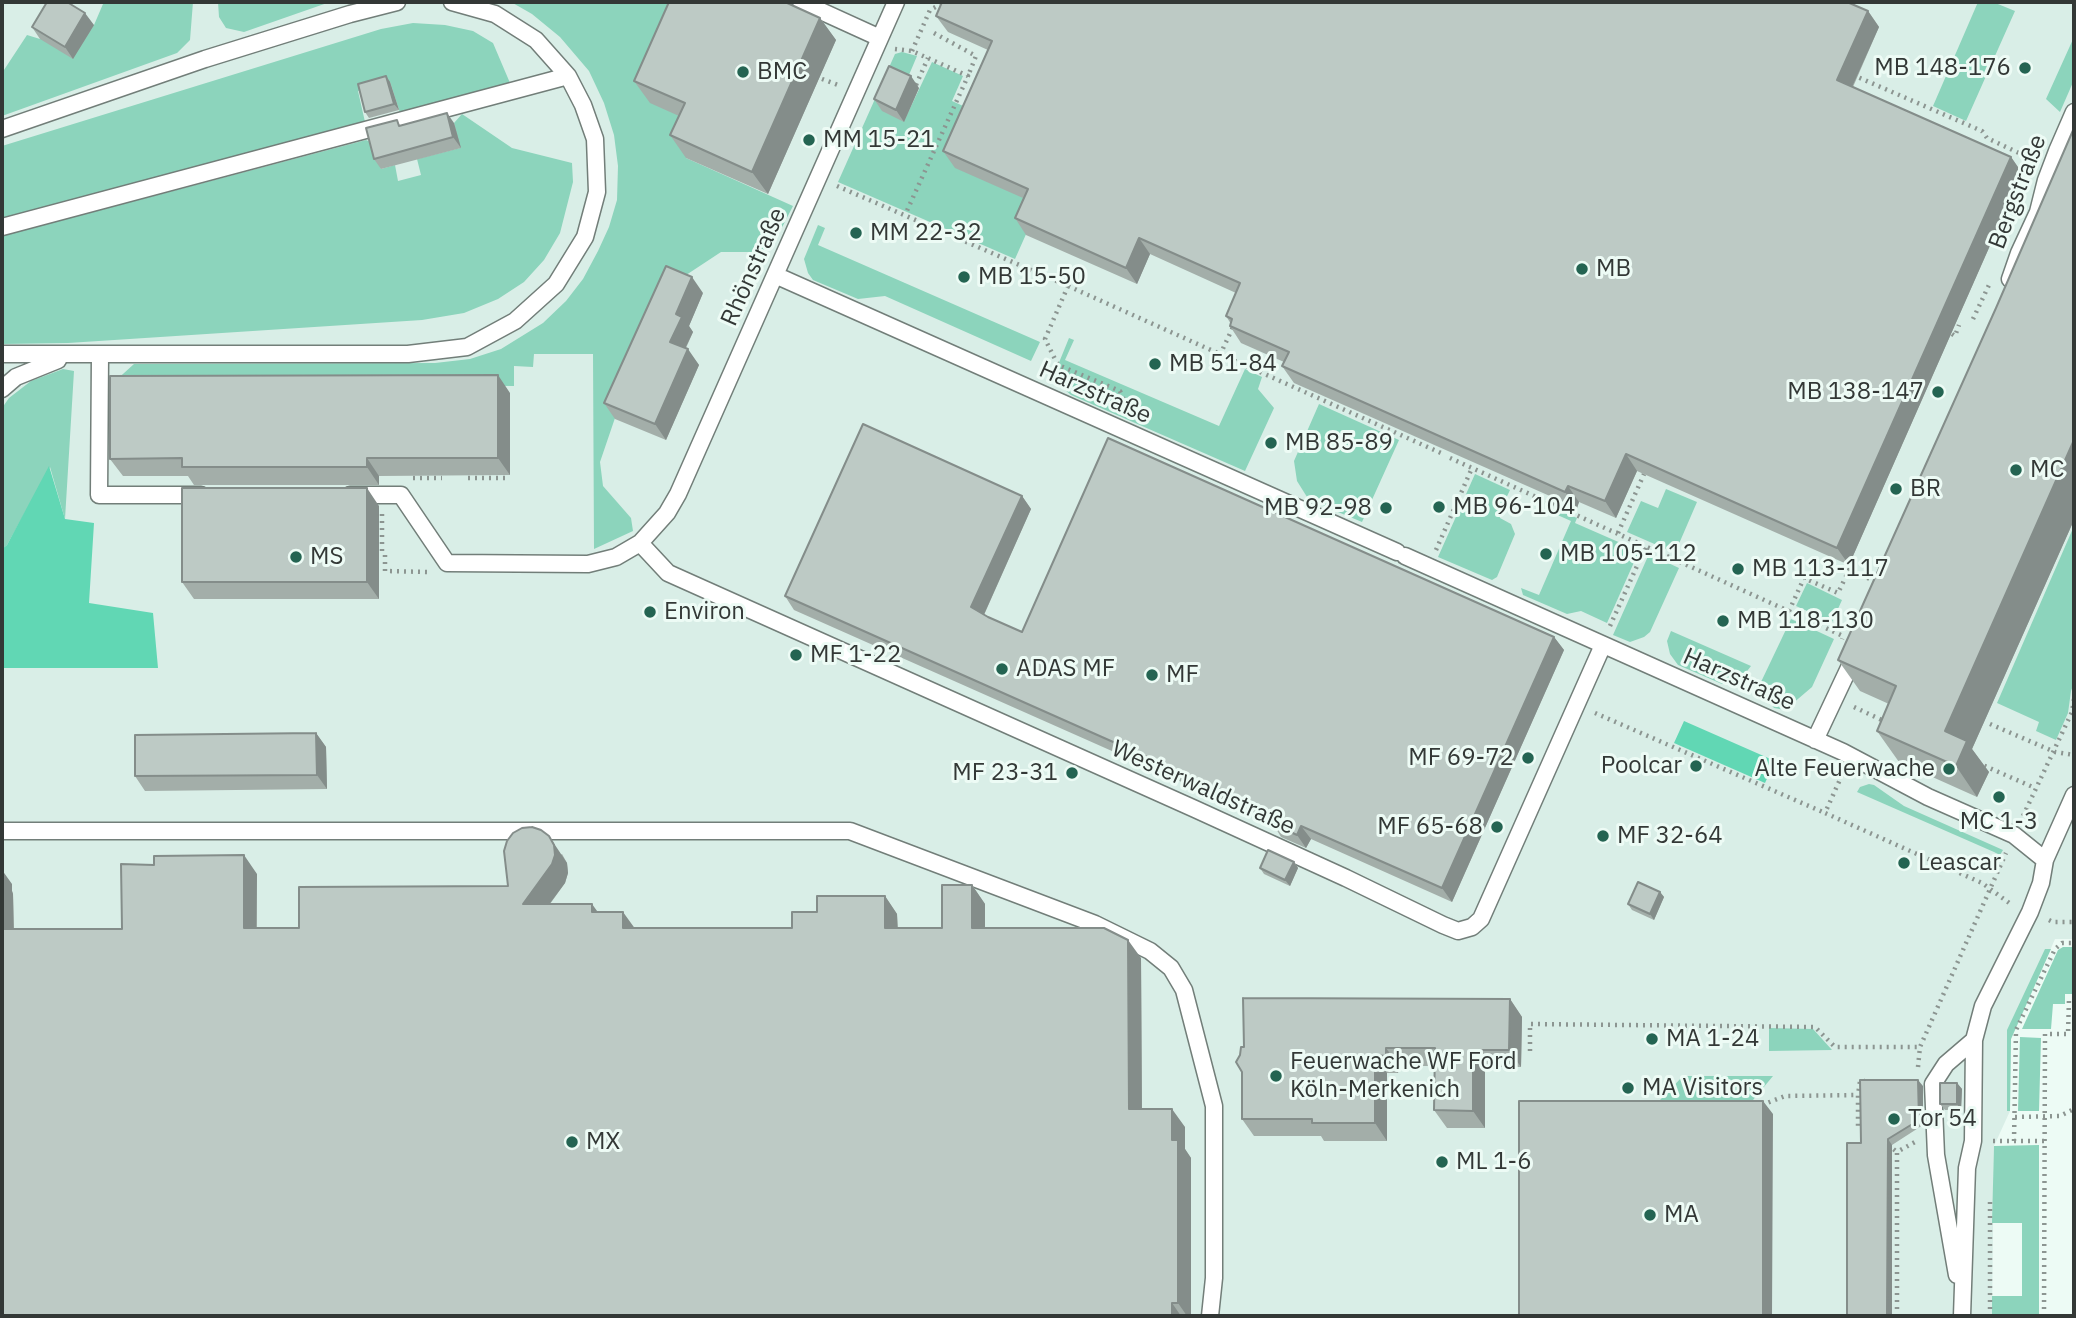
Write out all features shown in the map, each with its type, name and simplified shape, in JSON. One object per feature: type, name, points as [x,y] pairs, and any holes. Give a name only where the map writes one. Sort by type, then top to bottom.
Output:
[{"type":"lane","points":[[2,129],[205,59],[397,2]]},
{"type":"lane","points":[[2,354],[408,354],[467,347],[515,321],[556,284],[585,237],[597,192],[595,139],[583,105],[568,76],[536,40],[495,14],[452,2]]},
{"type":"lane","points":[[801,2],[880,38]]},
{"type":"lane","name":"Rhönstraße","points":[[332,495],[401,495],[447,563],[588,564],[616,557],[640,543],[658,526],[678,494],[896,2]]},
{"type":"lane","points":[[2,227],[568,76]]},
{"type":"lane","name":"Bergstraße","points":[[2006,290],[2074,112]]},
{"type":"lane","name":"Harzstraße","points":[[775,275],[1401,554],[1606,637],[1928,797],[2014,835],[2045,860]]},
{"type":"lane","points":[[2,389],[28,371],[75,355]]},
{"type":"lane","points":[[100,355],[99,495],[222,495]]},
{"type":"lane","name":"Westerwaldstraße","points":[[640,543],[668,573],[1195,809],[1458,931],[1472,927],[1481,919],[1606,637]]},
{"type":"lane","points":[[1815,740],[1860,643]]},
{"type":"lane","points":[[1962,1316],[1967,1168],[1973,1140],[1974,1040],[1983,1006],[2030,912],[2041,883],[2045,860],[2074,796]]},
{"type":"lane","points":[[2,831],[850,831],[1095,924],[1150,951],[1171,968],[1184,990],[1214,1106],[1214,1278],[1210,1316]]},
{"type":"lane","points":[[1962,1297],[1936,1154],[1933,1084],[1946,1064],[1974,1040]]},
{"type":"path","points":[[912,51],[930,10],[945,2]]},
{"type":"path","points":[[905,215],[976,56],[934,33]]},
{"type":"path","points":[[871,57],[888,60],[893,49],[912,51],[968,76]]},
{"type":"path","points":[[916,85],[928,58]]},
{"type":"path","points":[[1846,71],[1982,131],[1987,138],[2021,154],[2030,167]]},
{"type":"path","points":[[833,184],[1441,453]]},
{"type":"path","points":[[1973,319],[1990,283]]},
{"type":"path","points":[[1068,286],[1045,339],[1058,365],[1120,391],[1129,413],[1122,430]]},
{"type":"path","points":[[1220,355],[1236,320]]},
{"type":"path","points":[[1952,334],[1955,336],[1959,325]]},
{"type":"path","points":[[1450,458],[1843,636],[1838,646]]},
{"type":"path","points":[[1429,566],[1472,468]]},
{"type":"path","points":[[1618,533],[1644,474]]},
{"type":"path","points":[[401,478],[442,478]]},
{"type":"path","points":[[468,478],[507,478]]},
{"type":"path","points":[[382,511],[385,571],[441,573]]},
{"type":"path","points":[[1606,637],[1646,546]]},
{"type":"path","points":[[1789,611],[1804,578],[1801,569]]},
{"type":"path","points":[[1804,578],[1838,593],[1849,570],[1888,587]]},
{"type":"path","points":[[1917,1072],[1920,1047],[2035,788],[2055,752],[2072,712],[2074,699]]},
{"type":"path","points":[[1574,709],[1587,715],[1597,712],[1825,813]]},
{"type":"path","points":[[1990,723],[2055,752],[2074,755]]},
{"type":"path","points":[[2014,1141],[2016,1030],[2055,949],[2062,943],[2074,943]]},
{"type":"path","points":[[2044,1316],[2045,1034],[2068,1034],[2069,999],[2074,999]]},
{"type":"path","points":[[1530,1051],[1530,1024],[1815,1027],[1835,1047],[1920,1047]]},
{"type":"path","points":[[1869,1133],[1858,1127],[1858,1095],[1860,1081],[1871,1081]]},
{"type":"path","points":[[1755,1107],[1785,1096],[1858,1095]]},
{"type":"path","points":[[2015,1116],[2060,1116],[2074,1109]]},
{"type":"path","points":[[1898,1152],[1918,1140],[1925,1140]]},
{"type":"path","points":[[1973,1140],[2044,1141]]},
{"type":"path","points":[[1881,1144],[1898,1152]]},
{"type":"path","points":[[1897,1316],[1898,1152]]},
{"type":"path","points":[[1990,1195],[1990,1316]]},
{"type":"shaded area","points":[[2,2],[2074,2],[2074,939],[2055,939],[2011,1039],[2010,1111],[1994,1146],[1992,1316],[2,1316]]},
{"type":"green space","points":[[193,2],[190,40],[177,53],[2,116],[2,73],[27,35],[40,39],[94,25],[103,4]]},
{"type":"green space","points":[[218,2],[330,2],[244,32],[226,28],[219,17]]},
{"type":"green space","points":[[511,2],[695,2],[700,126],[686,158],[793,206],[773,245],[759,252],[721,252],[677,281],[615,418],[600,462],[603,486],[631,518],[633,531],[594,549],[593,354],[534,354],[533,367],[514,366],[514,386],[113,383],[134,364],[435,363],[470,359],[501,349],[543,323],[566,301],[583,279],[598,251],[617,200],[618,166],[614,135],[604,103],[589,71],[560,37],[532,14]]},
{"type":"green space","points":[[1978,2],[1993,2],[2015,11],[1966,121],[1933,106]]},
{"type":"green space","points":[[413,23],[445,25],[473,31],[493,43],[510,83],[400,113],[390,82],[358,91],[365,122],[2,219],[2,146],[381,29]]},
{"type":"green space","points":[[2074,37],[2074,80],[2060,112],[2046,99]]},
{"type":"green space","points":[[902,52],[917,56],[906,82],[904,121],[932,62],[963,76],[952,101],[979,113],[1039,205],[1015,259],[838,182],[895,54]]},
{"type":"green space","points":[[462,114],[512,148],[572,163],[573,182],[560,233],[544,260],[524,282],[498,299],[464,313],[422,320],[68,343],[2,344],[2,236],[366,140],[375,144],[381,169],[395,165],[398,181],[421,175],[417,159],[460,148],[454,123]]},
{"type":"green space","points":[[818,225],[825,228],[818,245],[1040,342],[1031,361],[885,296],[858,299],[813,280],[804,259]]},
{"type":"green space","points":[[1069,338],[1074,340],[1065,360],[1219,426],[1245,369],[1262,377],[1258,389],[1274,408],[1245,471],[1071,395],[1057,376],[1058,365]]},
{"type":"green space","points":[[63,369],[74,371],[65,519],[50,467],[7,545],[2,549],[2,408],[9,398],[31,381]]},
{"type":"green space","points":[[1319,404],[1399,440],[1362,522],[1314,502],[1307,497],[1297,481],[1294,461]]},
{"type":"green space","points":[[49,466],[65,519],[94,523],[89,603],[153,613],[158,668],[2,668],[2,549],[7,545]]},
{"type":"green space","points":[[1475,474],[1510,490],[1499,513],[1500,518],[1511,524],[1515,534],[1497,577],[1492,580],[1438,557]]},
{"type":"green space","points":[[1666,489],[1697,502],[1675,553],[1627,532],[1641,501],[1658,508]]},
{"type":"green space","points":[[1555,509],[1577,518],[1575,523],[1639,551],[1607,623],[1581,611],[1567,614],[1523,595],[1521,588],[1539,595],[1571,521],[1553,513]]},
{"type":"green space","points":[[2074,526],[2074,683],[2068,713],[2056,740],[2036,731],[2039,722],[1997,703]]},
{"type":"green space","points":[[1649,554],[1679,568],[1650,632],[1630,642],[1613,635]]},
{"type":"green space","points":[[1807,583],[1842,600],[1832,622],[1796,606]]},
{"type":"green space","points":[[1791,619],[1834,639],[1812,687],[1785,710],[1774,708],[1765,697],[1761,682]]},
{"type":"green space","points":[[1671,631],[1751,666],[1734,682],[1722,684],[1678,665],[1670,654],[1667,641]]},
{"type":"green space","points":[[1684,721],[1775,761],[1765,783],[1674,743]]},
{"type":"green space","points":[[1869,784],[1904,806],[2003,850],[2000,855],[1857,792],[1860,787]]},
{"type":"green space","points":[[2074,947],[2074,994],[2065,994],[2065,1004],[2053,1004],[2051,1029],[2022,1029],[2058,950]]},
{"type":"green space","points":[[2045,949],[2051,949],[2011,1039],[2010,1111],[2007,1111],[2007,1030]]},
{"type":"green space","points":[[1769,1028],[1813,1029],[1832,1050],[1769,1051]]},
{"type":"green space","points":[[2020,1037],[2041,1038],[2039,1111],[2018,1111]]},
{"type":"green space","points":[[1683,1076],[1773,1076],[1753,1100],[1660,1100]]},
{"type":"green space","points":[[2039,1145],[2039,1316],[1992,1316],[1992,1296],[2022,1296],[2022,1223],[1992,1223],[1994,1146]]},
{"type":"building","points":[[47,2],[67,2],[85,13],[65,47],[32,27]]},
{"type":"building","name":"BMC","points":[[669,2],[785,2],[820,18],[752,172],[670,135],[685,103],[634,81]]},
{"type":"building","name":"MB","points":[[942,2],[1847,2],[1868,11],[1837,80],[2011,157],[1837,548],[1626,454],[1605,501],[1568,486],[1565,492],[1282,366],[1289,352],[1230,326],[1232,319],[1226,316],[1240,283],[1139,238],[1126,268],[1015,218],[1028,189],[943,151],[992,41],[936,16]]},
{"type":"building","points":[[889,66],[911,76],[896,110],[874,99]]},
{"type":"building","points":[[386,76],[394,104],[365,112],[358,84]]},
{"type":"building","points":[[447,113],[453,137],[374,159],[366,128],[397,120],[399,126]]},
{"type":"building","name":"MC","points":[[2074,128],[2074,440],[1945,731],[1967,741],[1956,766],[1877,731],[1896,686],[1838,660]]},
{"type":"building","points":[[666,266],[692,277],[676,314],[682,317],[670,342],[688,349],[655,424],[604,403]]},
{"type":"building","points":[[498,375],[498,458],[367,458],[367,467],[182,467],[182,458],[110,459],[110,376]]},
{"type":"building","name":"MF","points":[[863,424],[1022,496],[971,607],[1022,632],[1108,438],[1554,637],[1442,888],[1301,826],[1297,835],[1271,823],[1275,814],[785,596]]},
{"type":"building","points":[[182,488],[367,488],[367,582],[182,582]]},
{"type":"building","points":[[316,733],[317,775],[135,776],[135,735]]},
{"type":"building","name":"MX","points":[[532,827],[549,836],[555,855],[552,864],[523,904],[592,904],[592,912],[623,912],[623,928],[792,928],[792,912],[817,912],[817,896],[885,896],[885,928],[942,928],[942,885],[972,885],[972,928],[1104,928],[1128,940],[1129,1109],[1172,1109],[1172,1140],[1178,1140],[1178,1303],[1172,1303],[1172,1316],[2,1316],[2,929],[122,929],[121,864],[154,865],[154,856],[244,855],[244,928],[299,928],[299,887],[508,886],[504,851],[507,841],[513,833]]},
{"type":"building","points":[[1268,850],[1294,862],[1285,880],[1260,868]]},
{"type":"building","points":[[1638,882],[1660,892],[1650,914],[1628,904]]},
{"type":"building","points":[[1243,998],[1510,999],[1509,1050],[1473,1050],[1473,1111],[1434,1110],[1435,1048],[1386,1048],[1386,1056],[1375,1055],[1375,1123],[1312,1123],[1312,1119],[1242,1119],[1242,1072],[1236,1062],[1241,1047],[1244,1047]]},
{"type":"building","points":[[1860,1080],[1918,1080],[1919,1120],[1888,1139],[1887,1316],[1847,1316],[1847,1143],[1861,1143]]},
{"type":"building","points":[[1940,1083],[1957,1083],[1957,1104],[1940,1104]]},
{"type":"building","name":"MA","points":[[1519,1101],[1763,1101],[1763,1316],[1519,1316]]},
{"type":"place","name":"MB 148-176","points":[[2025,68]]},
{"type":"place","name":"BMC","points":[[743,72]]},
{"type":"place","name":"MM 15-21","points":[[809,140]]},
{"type":"place","name":"MM 22-32","points":[[856,233]]},
{"type":"place","name":"MB","points":[[1582,269]]},
{"type":"place","name":"MB 15-50","points":[[964,277]]},
{"type":"place","name":"MB 51-84","points":[[1155,364]]},
{"type":"place","name":"MB 138-147","points":[[1938,392]]},
{"type":"place","name":"MB 85-89","points":[[1271,443]]},
{"type":"place","name":"MC","points":[[2016,470]]},
{"type":"place","name":"BR","points":[[1896,489]]},
{"type":"place","name":"MB 96-104","points":[[1439,507]]},
{"type":"place","name":"MB 92-98","points":[[1386,508]]},
{"type":"place","name":"MB 105-112","points":[[1546,554]]},
{"type":"place","name":"MS","points":[[296,557]]},
{"type":"place","name":"MB 113-117","points":[[1738,569]]},
{"type":"place","name":"Environ","points":[[650,612]]},
{"type":"place","name":"MB 118-130","points":[[1723,621]]},
{"type":"place","name":"MF 1-22","points":[[796,655]]},
{"type":"place","name":"ADAS MF","points":[[1002,669]]},
{"type":"place","name":"MF","points":[[1152,675]]},
{"type":"place","name":"MF 69-72","points":[[1528,758]]},
{"type":"place","name":"Poolcar","points":[[1696,766]]},
{"type":"place","name":"Alte Feuerwache","points":[[1949,769]]},
{"type":"place","name":"MF 23-31","points":[[1072,773]]},
{"type":"place","name":"MC 1-3","points":[[1999,797]]},
{"type":"place","name":"MF 65-68","points":[[1497,827]]},
{"type":"place","name":"MF 32-64","points":[[1603,836]]},
{"type":"place","name":"Leascar","points":[[1904,863]]},
{"type":"place","name":"MA 1-24","points":[[1652,1039]]},
{"type":"place","name":"Feuerwache WF Ford Köln-Merkenich","points":[[1276,1076]]},
{"type":"place","name":"MA Visitors","points":[[1628,1088]]},
{"type":"place","name":"Tor 54","points":[[1894,1119]]},
{"type":"place","name":"MX","points":[[572,1142]]},
{"type":"place","name":"ML 1-6","points":[[1442,1162]]},
{"type":"place","name":"MA","points":[[1650,1215]]}]
